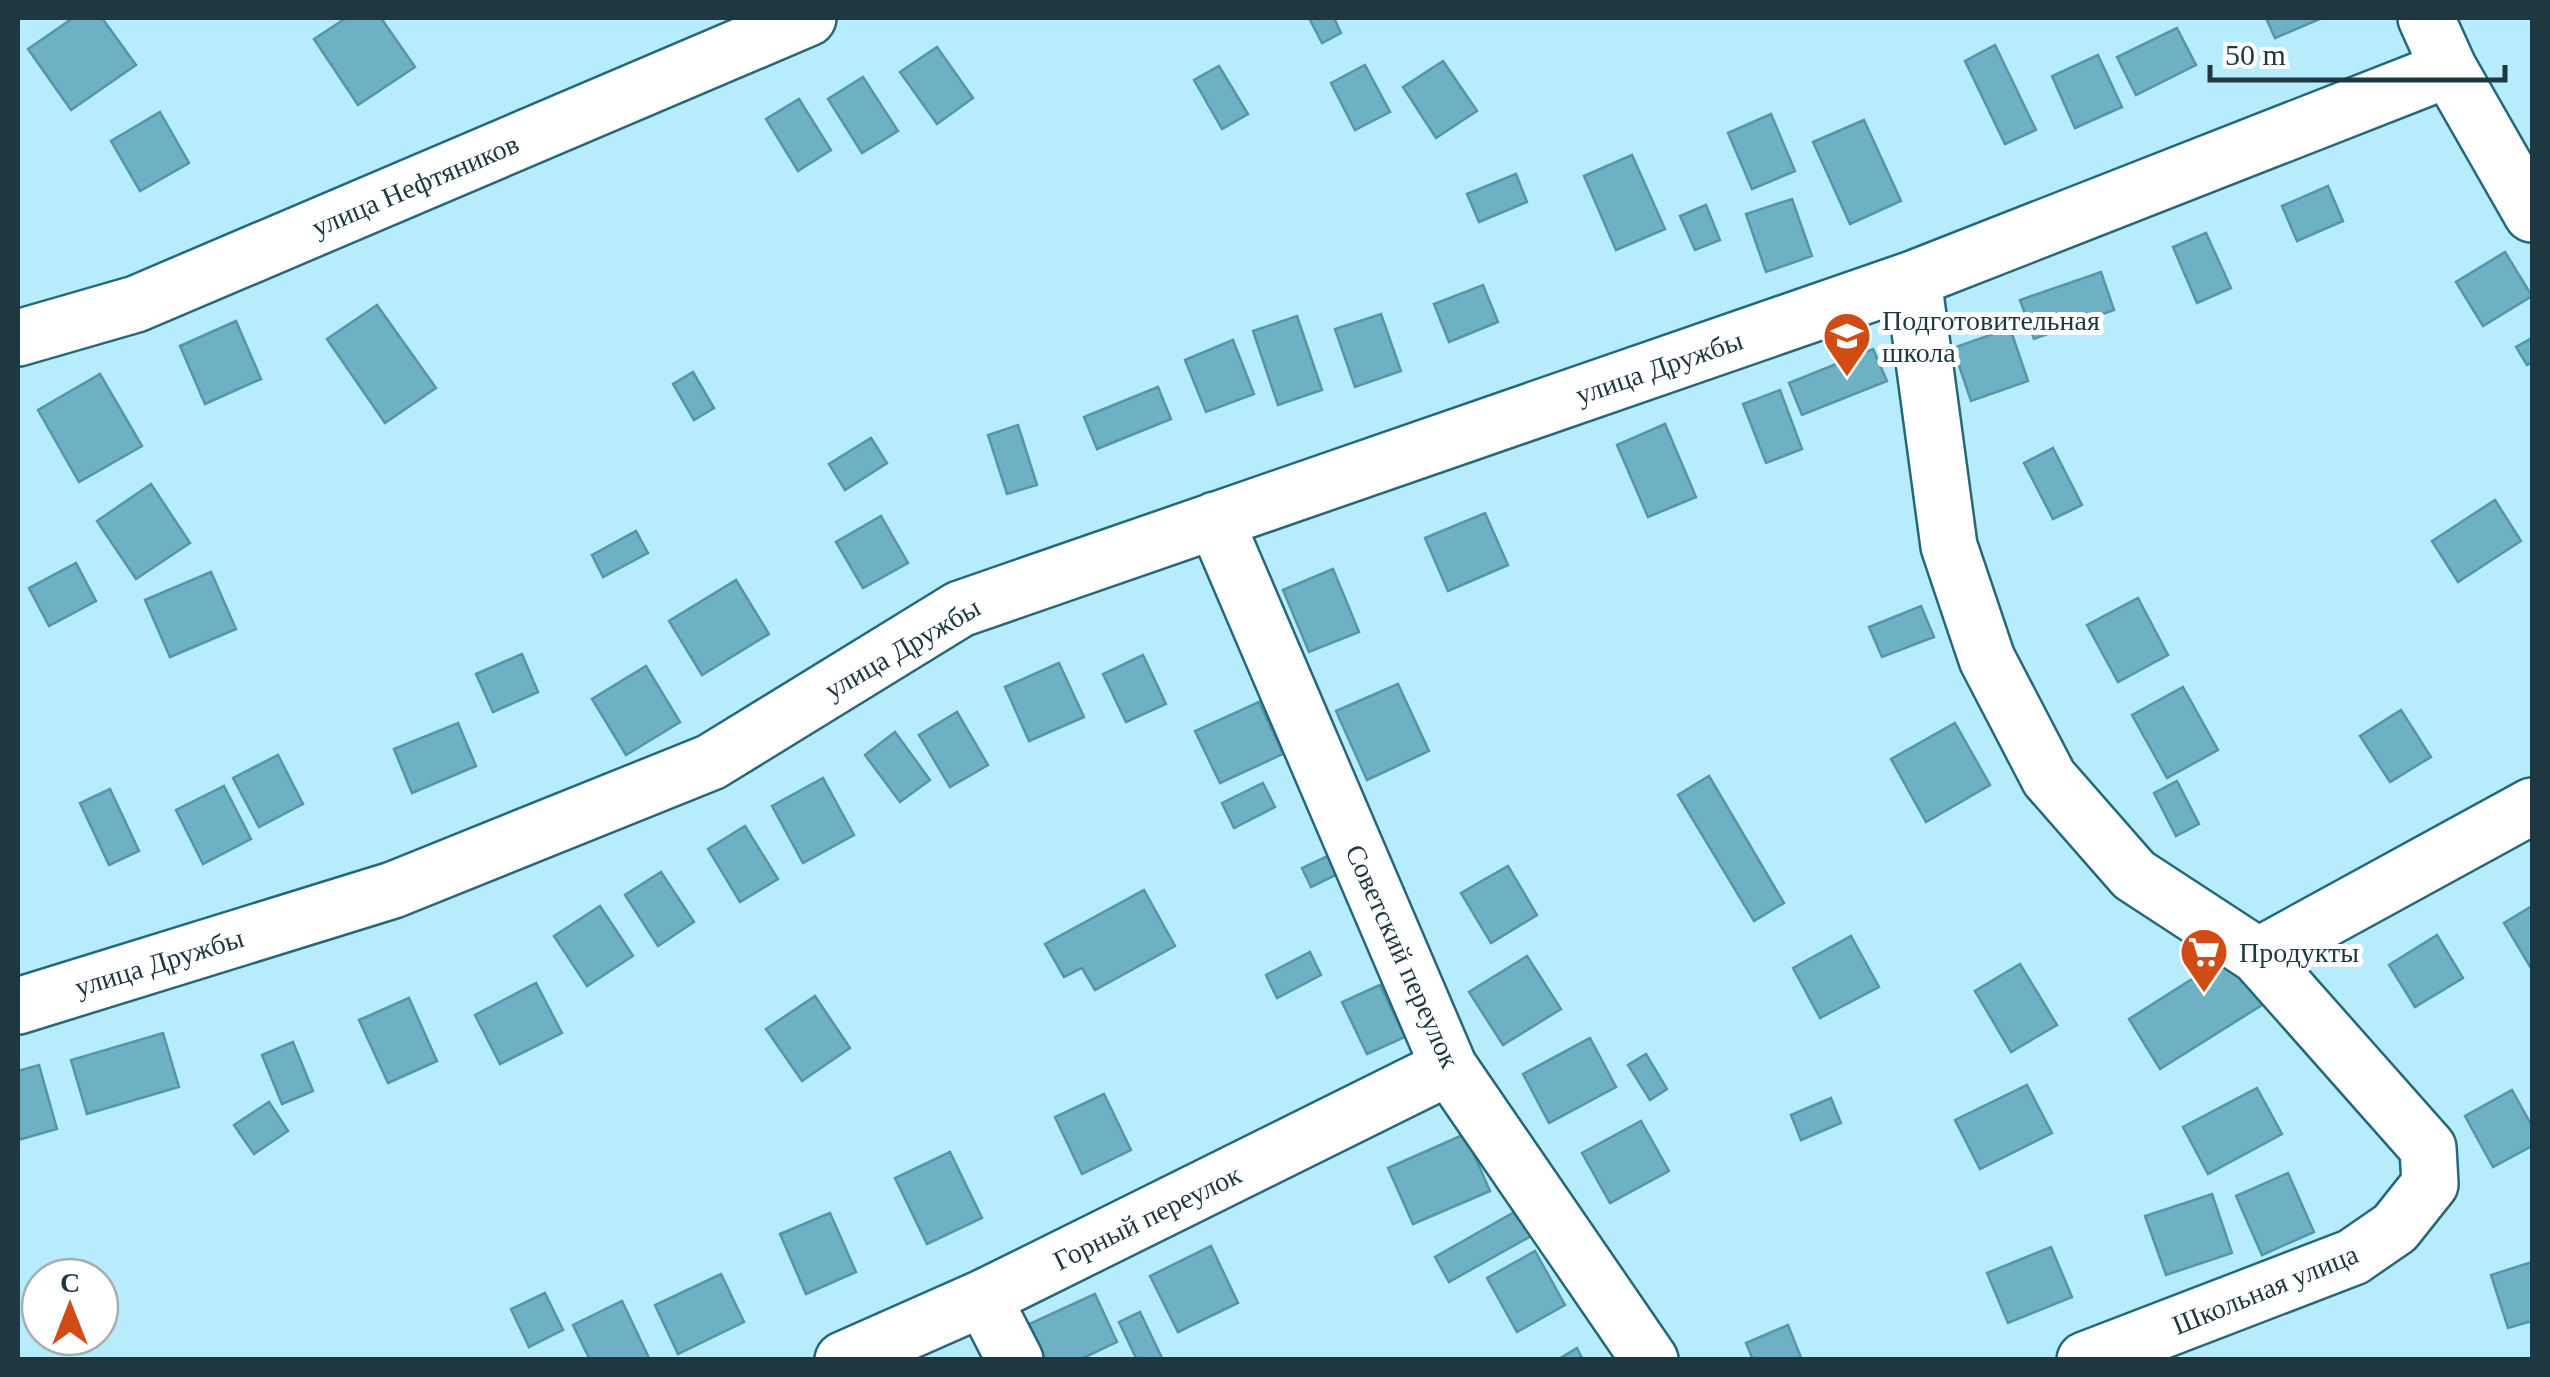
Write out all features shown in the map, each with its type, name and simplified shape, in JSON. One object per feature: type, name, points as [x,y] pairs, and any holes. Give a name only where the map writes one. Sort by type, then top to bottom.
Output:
[{"type":"street","name":"улица Нефтяников","points":[[18,338],[136,304],[808,18]]},
{"type":"street","points":[[2426,18],[2450,69],[2532,214]]},
{"type":"street","name":"улица Дружбы","points":[[18,1006],[393,890],[711,762],[960,609],[1913,280],[2450,69]]},
{"type":"street","points":[[1913,280],[1949,546],[1987,659],[2048,778],[2134,875],[2258,956],[2532,806]]},
{"type":"street","name":"Советский переулок","points":[[1215,520],[1449,1068],[1650,1360]]},
{"type":"street","name":"Школьная улица","points":[[2085,1360],[2354,1257],[2395,1228],[2430,1184],[2428,1148],[2258,956]]},
{"type":"street","name":"Горный переулок","points":[[843,1360],[983,1298],[1449,1068]]},
{"type":"street","points":[[983,1298],[1015,1360]]},
{"type":"building","points":[[73,18],[102,18],[136,65],[71,110],[28,49]]},
{"type":"building","points":[[346,18],[381,18],[415,67],[358,105],[314,39]]},
{"type":"building","points":[[1309,18],[1334,18],[1341,33],[1322,43]]},
{"type":"building","points":[[2266,18],[2322,18],[2275,38]]},
{"type":"building","points":[[2177,28],[2196,65],[2136,95],[2117,57]]},
{"type":"building","points":[[1995,45],[2036,130],[2005,144],[1965,61]]},
{"type":"building","points":[[937,47],[973,98],[937,124],[900,72]]},
{"type":"building","points":[[2098,55],[2122,107],[2075,128],[2052,76]]},
{"type":"building","points":[[1443,61],[1477,111],[1436,138],[1403,87]]},
{"type":"building","points":[[1365,65],[1390,112],[1355,130],[1331,83]]},
{"type":"building","points":[[1219,66],[1248,114],[1222,129],[1194,80]]},
{"type":"building","points":[[863,77],[898,131],[862,153],[828,99]]},
{"type":"building","points":[[799,99],[831,150],[798,171],[766,119]]},
{"type":"building","points":[[160,112],[189,163],[140,191],[111,141]]},
{"type":"building","points":[[1771,114],[1795,171],[1752,189],[1728,133]]},
{"type":"building","points":[[1864,120],[1901,201],[1850,224],[1813,142]]},
{"type":"building","points":[[1632,155],[1665,229],[1616,250],[1584,176]]},
{"type":"building","points":[[1516,174],[1527,202],[1479,222],[1467,194]]},
{"type":"building","points":[[2328,186],[2343,221],[2297,241],[2282,206]]},
{"type":"building","points":[[1792,199],[1812,256],[1766,272],[1746,214]]},
{"type":"building","points":[[1706,205],[1720,240],[1695,250],[1680,216]]},
{"type":"building","points":[[2206,233],[2231,288],[2197,303],[2173,247]]},
{"type":"building","points":[[2505,252],[2532,296],[2483,326],[2456,282]]},
{"type":"building","points":[[2101,272],[2114,310],[2034,339],[2020,300]]},
{"type":"building","points":[[1483,285],[1498,322],[1449,342],[1434,304]]},
{"type":"building","points":[[377,305],[436,388],[385,423],[327,339]]},
{"type":"building","points":[[1381,314],[1401,371],[1355,387],[1335,329]]},
{"type":"building","points":[[1297,316],[1322,390],[1278,405],[1253,331]]},
{"type":"building","points":[[236,321],[261,379],[205,404],[180,346]]},
{"type":"building","points":[[2010,328],[2028,381],[1971,401],[1953,348]]},
{"type":"building","points":[[2532,338],[2532,362],[2527,365],[2516,347]]},
{"type":"building","points":[[1233,340],[1254,394],[1206,412],[1185,360]]},
{"type":"building","points":[[1873,349],[1887,381],[1802,415],[1789,383]]},
{"type":"building","points":[[693,372],[714,408],[694,420],[673,384]]},
{"type":"building","points":[[100,374],[142,446],[79,482],[38,410]]},
{"type":"building","points":[[1158,387],[1171,419],[1097,449],[1084,417]]},
{"type":"building","points":[[1780,390],[1802,449],[1766,463],[1743,404]]},
{"type":"building","points":[[1665,424],[1696,497],[1648,517],[1617,445]]},
{"type":"building","points":[[1018,425],[1037,485],[1007,494],[988,435]]},
{"type":"building","points":[[871,438],[887,463],[845,490],[829,464]]},
{"type":"building","points":[[2053,448],[2082,505],[2053,519],[2024,463]]},
{"type":"building","points":[[151,484],[190,543],[136,579],[97,521]]},
{"type":"building","points":[[2495,500],[2521,541],[2458,582],[2432,541]]},
{"type":"building","points":[[1485,513],[1508,565],[1448,591],[1425,538]]},
{"type":"building","points":[[881,516],[908,563],[863,588],[836,542]]},
{"type":"building","points":[[636,531],[648,553],[603,577],[592,555]]},
{"type":"building","points":[[76,563],[96,601],[49,626],[29,588]]},
{"type":"building","points":[[1333,569],[1359,632],[1309,652],[1283,590]]},
{"type":"building","points":[[211,572],[236,629],[170,657],[145,600]]},
{"type":"building","points":[[736,580],[769,634],[702,675],[669,621]]},
{"type":"building","points":[[2138,598],[2168,655],[2118,682],[2087,625]]},
{"type":"building","points":[[1921,606],[1934,637],[1882,657],[1869,627]]},
{"type":"building","points":[[522,654],[538,692],[493,712],[476,674]]},
{"type":"building","points":[[1143,655],[1166,704],[1126,722],[1103,674]]},
{"type":"building","points":[[1059,663],[1084,717],[1029,741],[1005,687]]},
{"type":"building","points":[[646,666],[680,722],[626,755],[592,699]]},
{"type":"building","points":[[1398,684],[1429,751],[1367,780],[1336,711]]},
{"type":"building","points":[[2183,687],[2218,750],[2167,778],[2132,715]]},
{"type":"building","points":[[1259,702],[1283,754],[1220,783],[1195,731]]},
{"type":"building","points":[[2401,710],[2431,757],[2390,782],[2360,736]]},
{"type":"building","points":[[957,712],[988,765],[950,787],[919,735]]},
{"type":"building","points":[[458,723],[476,766],[412,793],[394,749]]},
{"type":"building","points":[[1955,723],[1990,785],[1926,822],[1891,759]]},
{"type":"building","points":[[895,732],[930,780],[900,802],[865,755]]},
{"type":"building","points":[[278,755],[303,804],[259,827],[233,778]]},
{"type":"building","points":[[1709,776],[1784,903],[1754,921],[1678,795]]},
{"type":"building","points":[[823,778],[854,835],[803,863],[772,806]]},
{"type":"building","points":[[2177,781],[2199,824],[2176,836],[2154,793]]},
{"type":"building","points":[[1263,783],[1275,807],[1234,828],[1222,803]]},
{"type":"building","points":[[224,786],[251,839],[203,864],[176,810]]},
{"type":"building","points":[[110,789],[139,851],[109,865],[80,803]]},
{"type":"building","points":[[745,826],[778,879],[740,902],[708,849]]},
{"type":"building","points":[[1332,854],[1340,873],[1311,887],[1302,868]]},
{"type":"building","points":[[1508,866],[1537,915],[1491,943],[1461,893]]},
{"type":"building","points":[[661,872],[694,922],[658,946],[625,895]]},
{"type":"building","points":[[1144,890],[1175,946],[1095,990],[1082,968],[1064,977],[1045,944]]},
{"type":"building","points":[[600,906],[633,956],[587,986],[554,936]]},
{"type":"building","points":[[2532,906],[2532,970],[2504,923]]},
{"type":"building","points":[[2437,935],[2463,978],[2415,1007],[2389,965]]},
{"type":"building","points":[[1851,936],[1879,987],[1820,1018],[1793,968]]},
{"type":"building","points":[[1310,952],[1321,975],[1277,998],[1266,975]]},
{"type":"building","points":[[2230,955],[2262,1005],[2160,1069],[2129,1019]]},
{"type":"building","points":[[1527,956],[1561,1009],[1503,1045],[1469,992]]},
{"type":"building","points":[[2020,964],[2057,1025],[2011,1052],[1975,991]]},
{"type":"building","points":[[536,983],[562,1033],[500,1064],[475,1015]]},
{"type":"building","points":[[1380,985],[1405,1037],[1367,1054],[1342,1002]]},
{"type":"building","points":[[815,996],[850,1048],[802,1081],[766,1029]]},
{"type":"building","points":[[409,998],[437,1061],[388,1083],[359,1020]]},
{"type":"building","points":[[163,1033],[179,1087],[87,1114],[71,1060]]},
{"type":"building","points":[[1590,1038],[1616,1087],[1549,1123],[1523,1074]]},
{"type":"building","points":[[293,1042],[313,1091],[282,1104],[262,1055]]},
{"type":"building","points":[[1646,1054],[1667,1089],[1650,1100],[1628,1065]]},
{"type":"building","points":[[39,1065],[57,1129],[18,1140],[18,1071]]},
{"type":"building","points":[[2027,1085],[2052,1133],[1980,1169],[1955,1120]]},
{"type":"building","points":[[2257,1088],[2282,1134],[2208,1174],[2183,1127]]},
{"type":"building","points":[[2512,1090],[2532,1126],[2532,1146],[2493,1167],[2465,1116]]},
{"type":"building","points":[[1104,1094],[1131,1150],[1082,1174],[1055,1117]]},
{"type":"building","points":[[1831,1098],[1841,1123],[1801,1140],[1791,1115]]},
{"type":"building","points":[[269,1102],[288,1131],[254,1154],[234,1125]]},
{"type":"building","points":[[1641,1121],[1669,1171],[1610,1203],[1582,1153]]},
{"type":"building","points":[[1465,1134],[1490,1191],[1413,1224],[1388,1168]]},
{"type":"building","points":[[950,1152],[982,1218],[927,1244],[895,1178]]},
{"type":"building","points":[[2288,1173],[2314,1232],[2262,1255],[2236,1196]]},
{"type":"building","points":[[2212,1194],[2232,1253],[2166,1275],[2145,1216]]},
{"type":"building","points":[[1525,1206],[1540,1231],[1449,1282],[1435,1257]]},
{"type":"building","points":[[830,1213],[856,1272],[806,1294],[780,1234]]},
{"type":"building","points":[[1211,1246],[1238,1303],[1178,1332],[1150,1276]]},
{"type":"building","points":[[2051,1247],[2072,1297],[2008,1323],[1987,1273]]},
{"type":"building","points":[[1535,1251],[1565,1305],[1517,1332],[1487,1278]]},
{"type":"building","points":[[2532,1262],[2532,1321],[2508,1328],[2491,1275]]},
{"type":"building","points":[[721,1274],[744,1322],[678,1354],[655,1305]]},
{"type":"building","points":[[545,1293],[563,1330],[529,1347],[511,1309]]},
{"type":"building","points":[[1095,1294],[1117,1342],[1079,1360],[1045,1360],[1029,1324]]},
{"type":"building","points":[[622,1301],[650,1360],[590,1360],[573,1325]]},
{"type":"building","points":[[1140,1312],[1163,1360],[1137,1360],[1119,1322]]},
{"type":"building","points":[[1788,1325],[1802,1360],[1753,1360],[1746,1343]]},
{"type":"building","points":[[1577,1348],[1583,1360],[1557,1360]]},
{"type":"place","name":"Подготовительная школа","points":[[1847,378]]},
{"type":"place","name":"Продукты","points":[[2204,994]]}]
